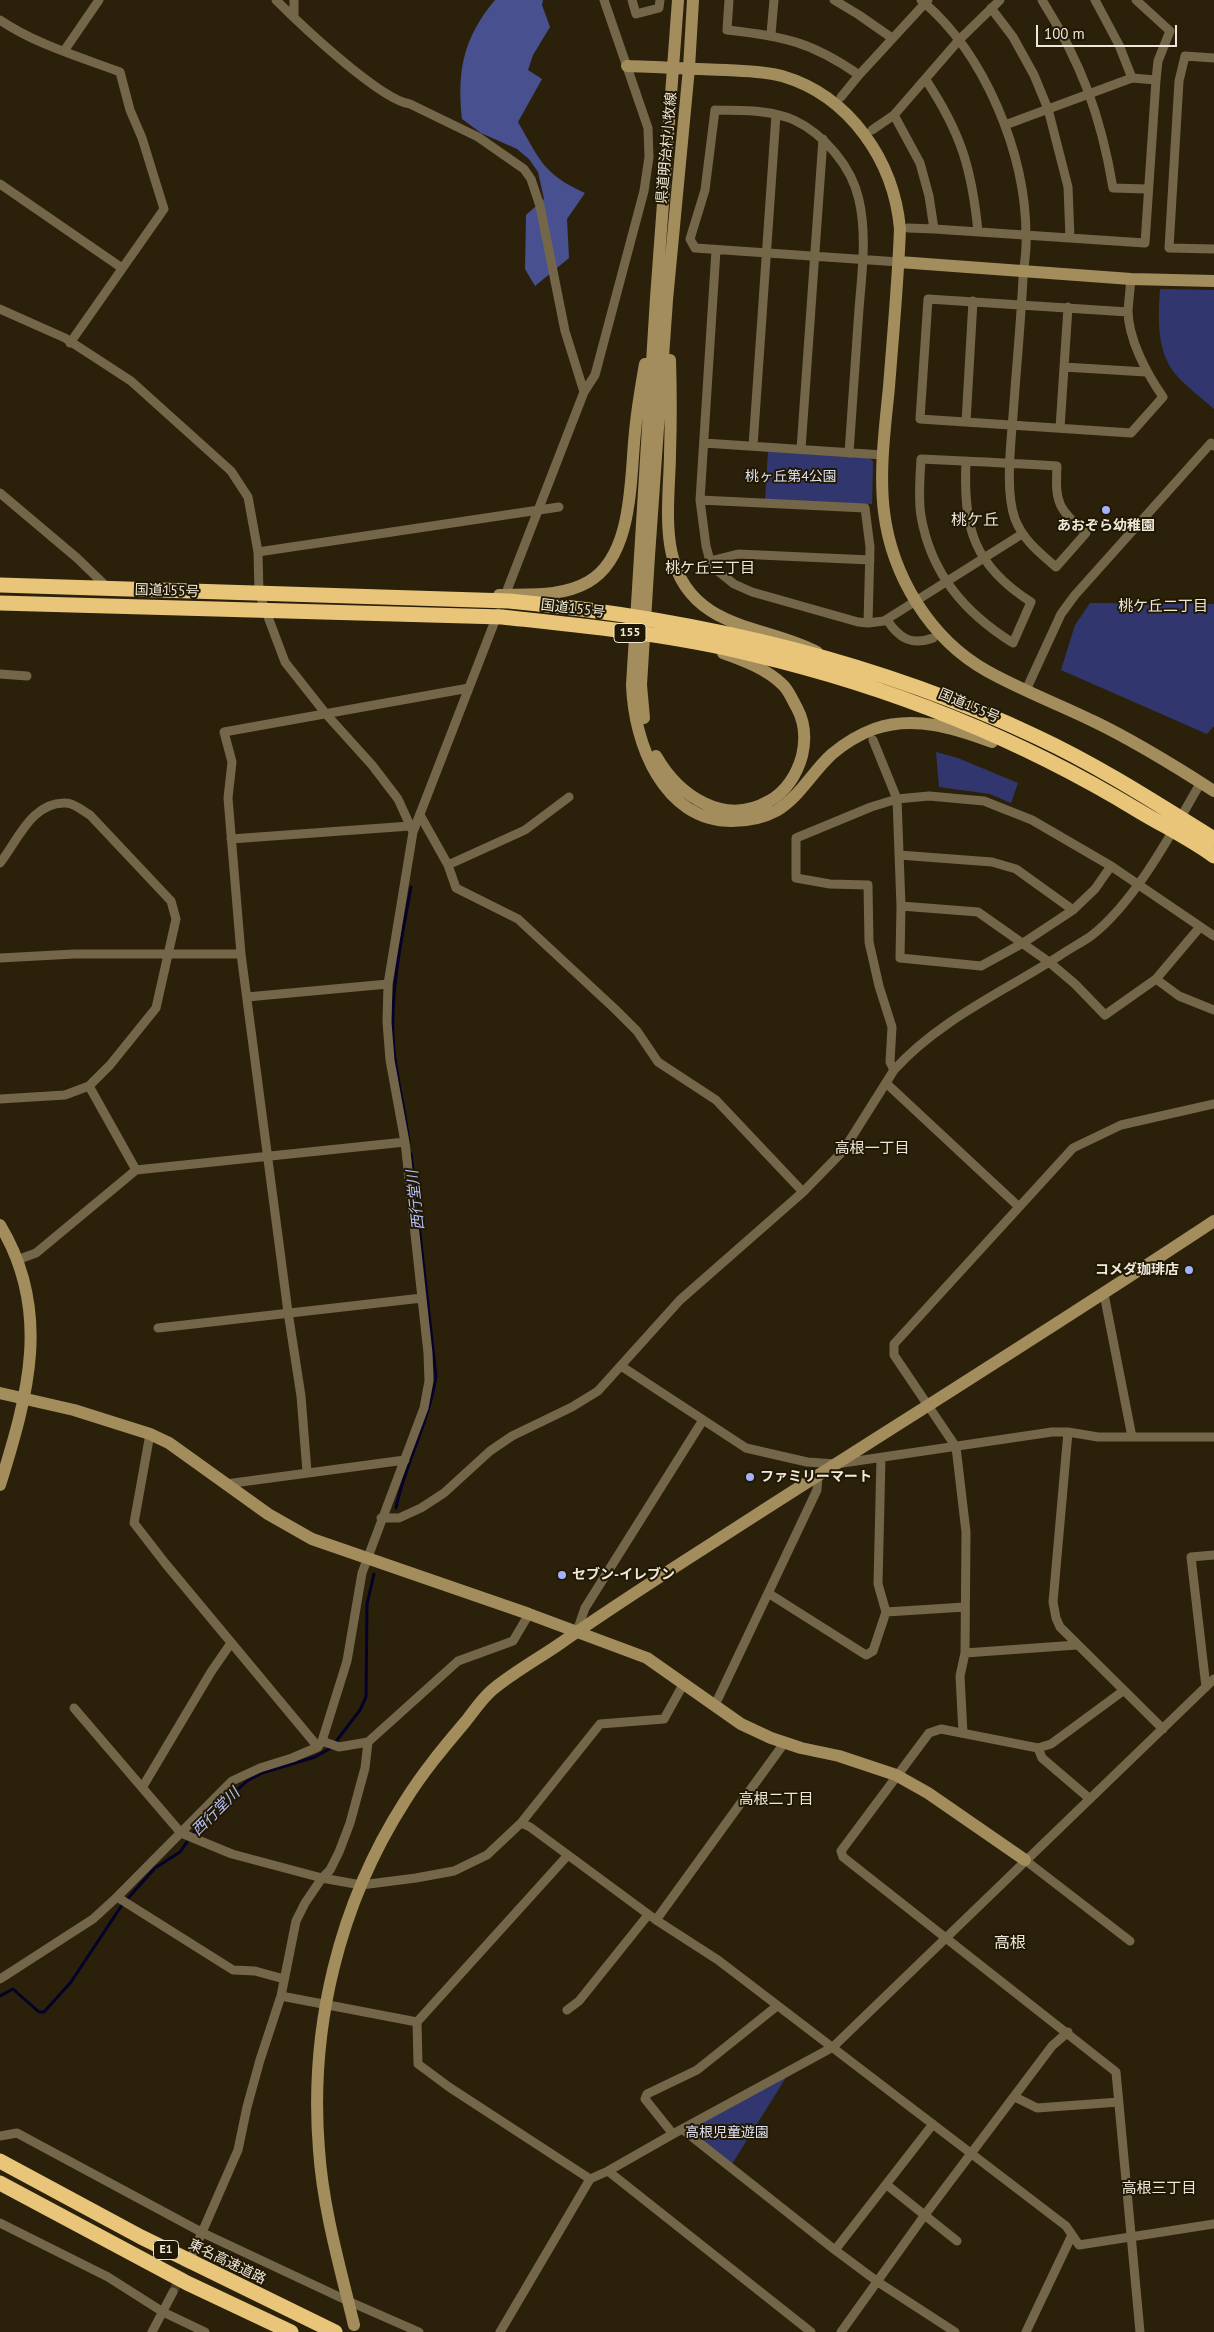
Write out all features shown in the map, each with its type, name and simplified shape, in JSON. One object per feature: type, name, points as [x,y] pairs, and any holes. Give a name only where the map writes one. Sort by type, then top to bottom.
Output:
[{"type":"highway","name":"国道155号","points":[[0,585],[509,601],[567,606],[755,638],[828,658],[936,694],[1037,737],[1126,783],[1214,839]]},
{"type":"highway","name":"国道155号","points":[[0,603],[502,617],[568,624],[687,641],[750,653],[872,687],[934,709],[1028,750],[1110,792],[1214,856]]},
{"type":"highway","name":"東名高速道路","points":[[0,2161],[142,2237],[335,2332]]},
{"type":"highway","name":"E1","points":[[0,2183],[187,2284],[292,2332]]},
{"type":"street","points":[[64,51],[99,0]]},
{"type":"street","points":[[276,0],[358,73],[402,103],[410,104],[478,137],[524,169],[530,179],[540,206],[565,331],[584,392]]},
{"type":"street","points":[[294,0],[294,17]]},
{"type":"street","points":[[320,1744],[347,1661],[362,1573],[367,1556],[390,1518],[405,1460],[424,1408],[429,1381],[405,1142],[390,1060],[387,1022],[388,984],[412,829],[420,815],[470,688],[584,392],[595,374],[644,191],[649,157],[648,128],[604,0]]},
{"type":"street","points":[[632,0],[636,14],[659,8],[660,0]]},
{"type":"street","name":"県道明治村小牧線","points":[[662,299],[678,0]]},
{"type":"street","name":"県道明治村小牧線","points":[[662,299],[689,68],[693,0]]},
{"type":"street","points":[[729,0],[727,30],[771,34],[817,49],[859,75]]},
{"type":"street","points":[[771,34],[774,0]]},
{"type":"street","points":[[834,0],[859,14],[892,38]]},
{"type":"street","points":[[872,130],[894,114],[926,80],[958,40],[1000,0]]},
{"type":"street","points":[[1042,0],[1064,38],[1090,93],[1106,144],[1113,188],[1147,190]]},
{"type":"street","points":[[1095,0],[1119,45],[1132,78]]},
{"type":"street","points":[[908,228],[1145,243],[1147,190],[1158,61],[1170,31],[1136,0]]},
{"type":"street","points":[[841,97],[925,1],[958,40],[994,97],[1018,166],[1026,236],[1013,426],[1011,463],[1010,503],[1022,534],[1056,568],[1086,533],[1060,508],[1056,487],[1057,466],[1011,463],[966,461],[921,459],[921,517],[932,554],[947,583],[965,606],[986,626],[1013,643],[1031,602],[1008,586],[984,559],[973,536],[966,511],[966,461]]},
{"type":"street","points":[[991,8],[1013,37],[1034,75],[1048,109],[1068,187],[1070,238]]},
{"type":"street","points":[[0,20],[11,27],[64,51],[120,72],[130,110],[142,138],[164,209],[70,343]]},
{"type":"street","points":[[1214,58],[1185,56],[1179,81],[1169,248],[1214,249]]},
{"type":"street","points":[[627,66],[760,72],[783,76],[830,101],[851,118],[866,136],[890,179],[898,204],[900,229],[899,262],[883,455],[883,496],[886,527],[896,563],[916,601],[938,630],[958,651],[986,671],[1103,726],[1163,758],[1214,791]]},
{"type":"street","points":[[1005,125],[1132,78],[1156,80]]},
{"type":"street","points":[[926,80],[948,116],[968,162],[974,192],[978,232]]},
{"type":"street","points":[[849,453],[862,259],[863,224],[859,198],[848,172],[823,139],[794,120],[776,114],[761,112],[715,110],[705,190],[690,239],[695,248],[862,259],[1131,279],[1214,281]]},
{"type":"street","points":[[753,446],[776,114]]},
{"type":"street","points":[[894,114],[920,163],[929,196],[934,229]]},
{"type":"street","points":[[801,449],[823,139]]},
{"type":"street","points":[[0,184],[122,268]]},
{"type":"street","points":[[716,250],[700,500],[706,546],[710,561],[719,572],[734,584],[752,592],[868,623],[887,620],[1022,534]]},
{"type":"street","points":[[1128,312],[928,299],[920,419],[1131,433],[1163,397],[1146,372],[1132,330],[1128,312],[1131,279]]},
{"type":"street","points":[[662,299],[644,555],[637,704],[641,744],[661,782],[686,806],[715,819],[751,820],[774,812],[798,794],[831,755],[853,738],[876,729],[902,724],[931,724],[961,730],[1110,792]]},
{"type":"street","points":[[393,597],[548,594],[572,588],[589,581],[608,565],[615,554],[624,526],[636,419],[662,299]]},
{"type":"street","points":[[662,299],[671,382],[669,546],[680,578],[700,603],[724,618],[800,643],[828,658]]},
{"type":"street","points":[[966,422],[973,301]]},
{"type":"street","points":[[1060,428],[1068,307]]},
{"type":"street","points":[[0,309],[70,343],[131,380],[231,471],[248,497],[258,552],[259,593],[271,620],[271,629],[285,662],[326,714],[372,765],[398,799],[412,829]]},
{"type":"street","points":[[1064,367],[1146,372]]},
{"type":"street","points":[[704,443],[883,455]]},
{"type":"street","points":[[1026,690],[1061,614],[1075,595],[1210,443],[1214,446]]},
{"type":"street","points":[[0,493],[77,558],[108,588]]},
{"type":"street","points":[[700,500],[865,508],[870,560],[868,623]]},
{"type":"street","points":[[258,552],[559,506]]},
{"type":"street","points":[[710,561],[738,554],[870,560]]},
{"type":"street","points":[[887,620],[896,634],[919,643],[933,638]]},
{"type":"street","points":[[637,704],[653,752],[663,768],[677,784],[701,802],[729,811],[749,809],[772,799],[788,785],[800,763],[804,732],[802,717],[784,686],[762,670],[732,656],[687,641]]},
{"type":"street","points":[[0,674],[27,676]]},
{"type":"street","points":[[307,1472],[301,1396],[288,1312],[241,954],[228,798],[232,762],[224,732],[470,688]]},
{"type":"street","points":[[873,740],[897,799],[901,906],[900,958],[981,966],[1023,943],[1072,910],[1095,889],[1111,866]]},
{"type":"street","points":[[390,1518],[421,1508],[444,1493],[490,1451],[512,1436],[572,1407],[598,1391],[680,1300],[804,1192],[842,1151],[894,1070],[942,1026],[1091,936],[1113,916],[1138,885],[1201,782]]},
{"type":"street","points":[[894,1070],[890,1062],[892,1028],[879,986],[870,942],[868,885],[830,884],[796,878],[796,838],[871,807],[897,799],[929,796],[984,801],[1032,820],[1111,866],[1214,936]]},
{"type":"street","points":[[448,865],[525,830],[569,797]]},
{"type":"street","points":[[0,863],[38,812],[52,805],[66,803],[74,805],[90,815],[171,901],[176,919],[156,1008],[110,1065],[89,1086],[65,1095],[0,1099]]},
{"type":"street","points":[[420,815],[448,865],[456,888],[518,920],[637,1031],[658,1062],[716,1100],[804,1192]]},
{"type":"street","points":[[231,839],[412,829]]},
{"type":"street","points":[[899,855],[992,862],[1016,869],[1072,910]]},
{"type":"street","points":[[901,906],[978,912],[1049,962],[1076,984],[1105,1015],[1156,979],[1200,927]]},
{"type":"street","points":[[0,958],[74,954],[241,954]]},
{"type":"street","points":[[1156,979],[1178,996],[1214,1010]]},
{"type":"street","points":[[247,997],[388,984]]},
{"type":"street","points":[[886,1083],[1018,1206]]},
{"type":"street","points":[[89,1086],[136,1170]]},
{"type":"street","points":[[962,1733],[960,1676],[965,1653],[966,1532],[956,1447],[894,1355],[894,1344],[1073,1148],[1120,1125],[1214,1104]]},
{"type":"street","points":[[17,1260],[36,1253],[136,1170],[405,1142]]},
{"type":"street","points":[[354,2325],[328,2212],[319,2150],[317,2091],[320,2044],[326,2004],[345,1928],[361,1885],[376,1851],[423,1773],[489,1692],[577,1632],[836,1464],[1104,1294],[1214,1221]]},
{"type":"street","points":[[0,1225],[17,1260],[28,1291],[31,1322],[30,1365],[25,1399],[0,1484]]},
{"type":"street","points":[[1104,1294],[1132,1437]]},
{"type":"street","points":[[158,1328],[422,1298]]},
{"type":"street","points":[[621,1366],[746,1448],[807,1462],[836,1464],[1068,1432],[1098,1437],[1214,1436]]},
{"type":"street","points":[[0,1393],[118,1422],[150,1434],[169,1443],[268,1514],[312,1538],[529,1614],[646,1658],[715,1704],[741,1724],[785,1742],[839,1756],[896,1775],[928,1793],[1025,1860],[1130,1941]]},
{"type":"street","points":[[577,1632],[585,1608],[704,1420]]},
{"type":"street","points":[[1068,1432],[1053,1602],[1056,1618],[1060,1627],[1077,1645],[1163,1729]]},
{"type":"street","points":[[150,1434],[134,1523],[231,1643],[320,1744]]},
{"type":"street","points":[[768,1593],[866,1654],[873,1651],[886,1612],[878,1584],[881,1458]]},
{"type":"street","points":[[226,1484],[405,1460]]},
{"type":"street","points":[[715,1704],[817,1490],[818,1476]]},
{"type":"street","points":[[1206,1687],[1191,1557],[1214,1554]]},
{"type":"street","points":[[886,1612],[965,1607]]},
{"type":"street","points":[[0,1979],[122,1900],[187,1836],[232,1782],[260,1768],[292,1758],[320,1744],[339,1747],[368,1742],[458,1661],[513,1641],[529,1614]]},
{"type":"street","points":[[142,1788],[211,1672],[231,1643]]},
{"type":"street","points":[[965,1653],[1077,1645]]},
{"type":"street","points":[[500,2332],[590,2179],[608,2171],[672,2134],[833,2047],[1214,1679]]},
{"type":"street","points":[[74,1708],[142,1788],[187,1836],[232,1854],[322,1878],[361,1885],[454,1871],[487,1855],[520,1823],[600,1724],[664,1719],[684,1683]]},
{"type":"street","points":[[1123,1691],[1051,1744],[1038,1748],[941,1729],[929,1733],[841,1851],[843,1857],[1068,2032],[1116,2072],[1140,2332]]},
{"type":"street","points":[[193,2253],[238,2150],[246,2107],[281,1996],[296,1921],[305,1903],[322,1878],[330,1870],[350,1823],[365,1768],[368,1742]]},
{"type":"street","points":[[567,2010],[580,2001],[652,1917],[785,1742]]},
{"type":"street","points":[[1038,1748],[1042,1758],[1090,1798]]},
{"type":"street","points":[[520,1823],[530,1827],[652,1917],[718,1960],[1066,2226],[1080,2245],[1214,2224]]},
{"type":"street","points":[[568,1855],[417,2022],[418,2064],[449,2087],[590,2179]]},
{"type":"street","points":[[122,1900],[233,1970],[255,1971],[284,1979]]},
{"type":"street","points":[[281,1996],[417,2022]]},
{"type":"street","points":[[672,2134],[645,2099],[647,2094],[697,2070],[777,2006]]},
{"type":"street","points":[[841,2332],[924,2216],[1052,2046],[1068,2032]]},
{"type":"street","points":[[1015,2097],[1037,2108],[1119,2102]]},
{"type":"street","points":[[835,2250],[933,2124]]},
{"type":"street","points":[[682,2129],[878,2282],[955,2332]]},
{"type":"street","points":[[0,2136],[17,2133],[203,2233],[348,2302],[419,2332]]},
{"type":"street","points":[[608,2171],[811,2332]]},
{"type":"street","points":[[887,2185],[957,2241]]},
{"type":"street","points":[[0,2223],[108,2277],[163,2312],[205,2332]]},
{"type":"street","points":[[1026,2332],[1072,2235]]},
{"type":"street","points":[[152,2332],[173,2292]]},
{"type":"street","points":[[1030,2323],[1035,2332]]},
{"type":"green space","points":[[1160,289],[1214,290],[1214,409],[1179,378],[1171,369],[1166,358],[1160,336]]},
{"type":"green space","name":"桃ヶ丘第4公園","points":[[768,451],[870,458],[873,462],[872,504],[765,500]]},
{"type":"green space","points":[[1090,603],[1214,604],[1214,726],[1207,734],[1061,670],[1075,625]]},
{"type":"green space","points":[[936,752],[958,758],[1018,783],[1011,803],[990,794],[939,787]]},
{"type":"green space","name":"高根児童遊園","points":[[787,2076],[732,2164],[692,2132],[692,2128]]},
{"type":"shaded area","points":[[495,0],[543,0],[542,5],[550,27],[533,55],[528,70],[542,79],[518,122],[544,165],[560,179],[585,193],[567,219],[569,258],[535,286],[525,269],[526,215],[544,199],[538,172],[529,159],[517,149],[481,133],[462,119],[461,86],[465,56],[476,28]]},
{"type":"waterway","name":"西行堂川","points":[[409,1143],[396,1064],[393,1019],[398,962],[411,887]]},
{"type":"waterway","name":"西行堂川","points":[[396,1508],[405,1475],[423,1427],[436,1376],[411,1154]]},
{"type":"waterway","name":"西行堂川","points":[[0,1996],[13,1989],[39,2012],[44,2012],[71,1982],[122,1905],[155,1868],[180,1852],[199,1825],[247,1781],[262,1773],[315,1757],[331,1748],[360,1710],[366,1697],[367,1604],[374,1574]]},
{"type":"tunnel","points":[[173,2292],[191,2256]]},
{"type":"place","name":"あおぞら幼稚園","points":[[1106,510]]},
{"type":"place","name":"コメダ珈琲店","points":[[1189,1270]]},
{"type":"place","name":"ファミリーマート","points":[[750,1477]]},
{"type":"place","name":"セブン-イレブン","points":[[562,1575]]},
{"type":"district","name":"桃ケ丘","points":[[975,520]]},
{"type":"district","name":"桃ケ丘三丁目","points":[[710,569]]},
{"type":"district","name":"桃ケ丘二丁目","points":[[1163,607]]},
{"type":"district","name":"高根一丁目","points":[[872,1149]]},
{"type":"district","name":"高根二丁目","points":[[776,1800]]},
{"type":"district","name":"高根","points":[[1010,1943]]},
{"type":"district","name":"高根三丁目","points":[[1159,2189]]}]
